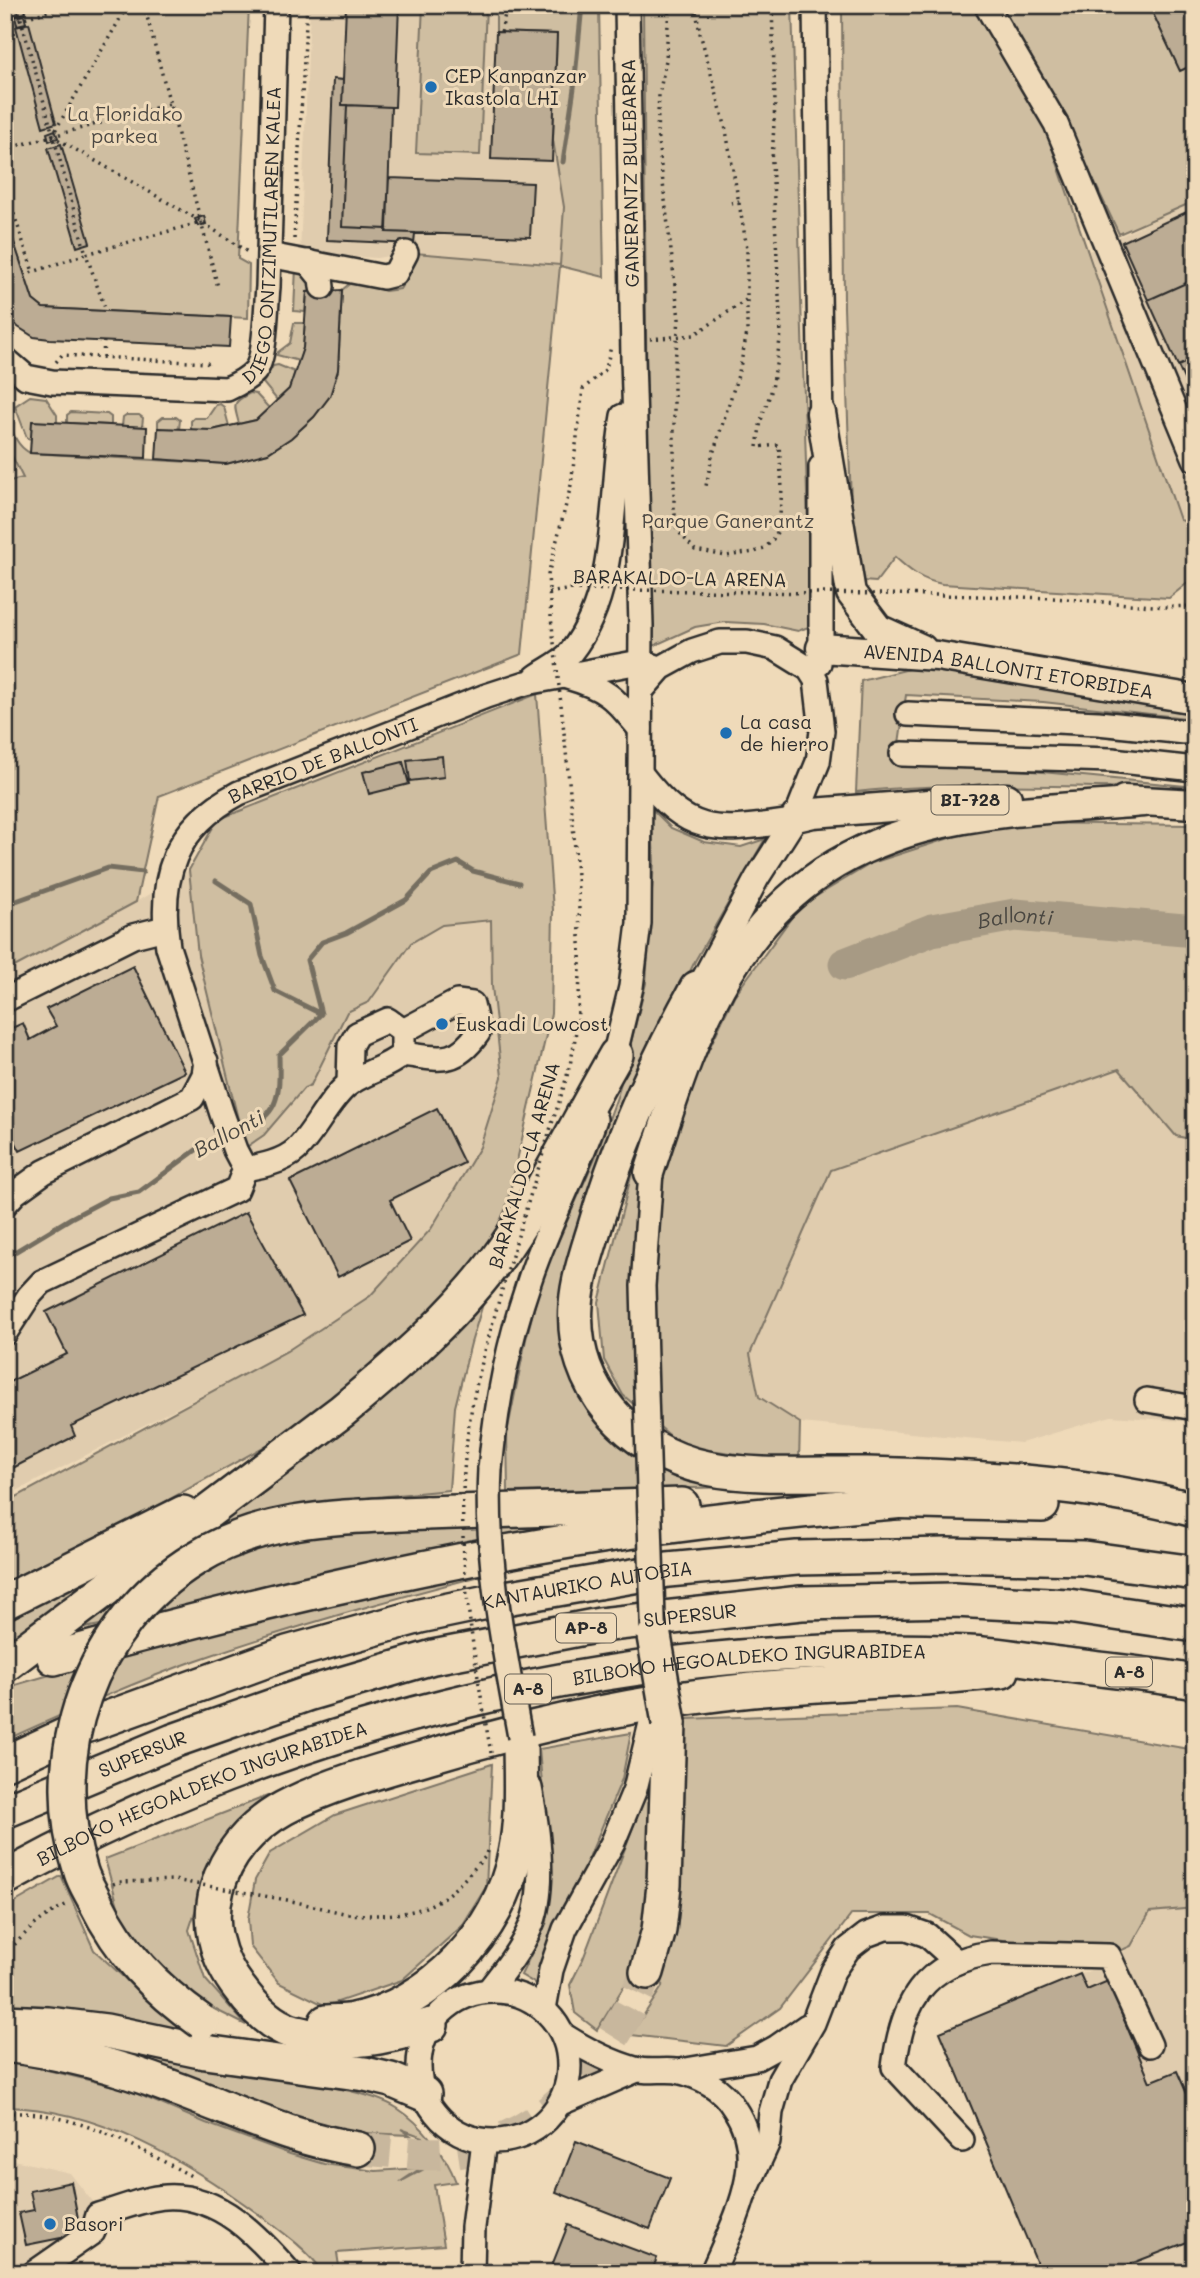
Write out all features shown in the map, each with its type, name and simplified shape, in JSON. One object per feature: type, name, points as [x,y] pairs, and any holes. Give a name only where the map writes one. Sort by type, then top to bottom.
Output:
[{"type":"highway","points":[[697,988],[662,1052],[631,1120],[607,1184],[581,1274],[576,1308],[579,1346],[587,1374],[602,1401],[621,1423],[649,1447],[673,1459],[709,1469],[752,1473],[971,1477],[1072,1487],[1157,1500],[1195,1510]]},
{"type":"highway","points":[[5,1665],[342,1411],[395,1367],[468,1292],[503,1250],[616,1055]]},
{"type":"highway","points":[[5,1602],[204,1502],[270,1464]]},
{"type":"highway","points":[[336,2070],[236,2039],[202,2022],[176,2004],[151,1982],[122,1949],[82,1875],[70,1824],[67,1782],[71,1745],[80,1705],[102,1653],[127,1619],[158,1585],[196,1558],[232,1540],[271,1527],[314,1518],[594,1509],[792,1499],[1051,1506],[1195,1522]]},
{"type":"highway","points":[[54,1658],[168,1627],[387,1576],[585,1539],[670,1526],[902,1501]]},
{"type":"highway","name":"KANTAURIKO AUTOBIA","points":[[5,1763],[83,1727],[287,1653],[420,1616],[643,1574],[797,1558],[946,1555],[1084,1558],[1195,1573]]},
{"type":"highway","name":"SUPERSUR","points":[[5,1811],[173,1741],[307,1694],[432,1657],[600,1625],[801,1603],[954,1600],[1068,1606],[1195,1625]]},
{"type":"highway","points":[[647,1972],[659,1930],[664,1885],[660,1723],[654,1636]]},
{"type":"highway","name":"BILBOKO HEGOALDEKO INGURABIDEA","points":[[5,1878],[160,1802],[244,1769],[347,1734],[464,1702],[592,1675],[745,1657],[874,1651],[971,1653],[1195,1682]]},
{"type":"highway","points":[[431,2025],[389,2036],[354,2041],[321,2039],[283,2029],[247,1998],[229,1976],[216,1946],[214,1897],[222,1873],[235,1849],[261,1823],[284,1808],[309,1797],[393,1767],[471,1743],[626,1708],[750,1691],[934,1678],[1063,1664]]},
{"type":"highway","points":[[247,1998],[289,2015],[321,2022],[352,2021],[384,2011],[418,1993],[443,1975],[465,1953],[487,1923],[503,1893],[515,1857],[520,1826],[509,1752]]},
{"type":"highway","points":[[5,2022],[106,2031],[205,2052],[378,2076],[424,2094]]},
{"type":"highway","points":[[5,2045],[99,2062],[171,2087],[262,2124],[329,2145],[358,2149]]},
{"type":"main road","points":[[821,413],[851,593],[878,629],[937,656]]},
{"type":"main road","name":"AVENIDA BALLONTI ETORBIDEA","points":[[821,648],[937,656],[1195,699]]},
{"type":"main road","name":"BI-728","points":[[795,819],[813,813],[968,800],[1085,796],[1195,804]]},
{"type":"main road","points":[[649,1173],[690,1051],[716,995],[744,948],[777,908],[815,875],[867,847],[924,828],[994,815],[1143,802]]},
{"type":"street","name":"DIEGO ONTZIMUTILAREN KALEA","points":[[5,359],[26,377],[52,382],[228,389],[245,380],[258,368],[265,334],[261,256],[276,5]]},
{"type":"street","name":"GANERANTZ BULEBARRA","points":[[626,346],[627,5]]},
{"type":"street","points":[[654,1636],[643,1286],[649,1173],[658,1107],[697,988],[757,878],[795,819],[818,762],[822,731],[816,680],[821,648],[821,333],[815,5]]},
{"type":"street","points":[[986,5],[1056,124],[1195,460]]},
{"type":"street","points":[[261,256],[300,261],[359,274],[388,276],[399,269],[406,253]]},
{"type":"street","points":[[300,261],[321,278],[321,287]]},
{"type":"street","points":[[488,1991],[530,1927],[538,1892],[537,1824],[509,1752],[492,1569],[488,1504],[496,1413],[514,1329],[530,1279],[590,1132],[616,1055],[631,987],[639,923],[641,691],[650,665],[626,346]]},
{"type":"street","points":[[526,683],[569,654],[591,620],[609,555],[626,346]]},
{"type":"street","points":[[650,665],[720,642],[747,642],[775,648],[821,648]]},
{"type":"street","points":[[775,648],[809,669],[816,680]]},
{"type":"street","name":"BARRIO DE BALLONTI","points":[[245,1169],[222,1114],[168,947],[165,929],[166,884],[179,847],[197,822],[217,804],[239,793],[445,711],[526,683],[650,665]]},
{"type":"street","points":[[564,676],[593,684],[613,696],[640,729]]},
{"type":"street","name":"AVENIDA BALLONTI ETORBIDEA","points":[[908,714],[1098,723],[1195,733]]},
{"type":"street","points":[[902,754],[1112,760],[1195,769]]},
{"type":"street","points":[[641,774],[672,809],[687,820],[709,827],[745,828],[795,819]]},
{"type":"street","points":[[5,1000],[133,936],[165,929]]},
{"type":"street","points":[[5,1333],[29,1296],[43,1282],[237,1189],[245,1169],[267,1165],[295,1152],[349,1083],[392,1064],[403,1042],[388,1020],[357,1034],[350,1046],[349,1083]]},
{"type":"street","points":[[5,1204],[22,1187],[44,1172],[192,1098],[204,1075],[206,1061]]},
{"type":"street","points":[[177,1106],[206,1104],[222,1114]]},
{"type":"street","points":[[1147,1400],[1195,1408]]},
{"type":"street","points":[[544,2009],[551,1969],[565,1929],[613,1842],[660,1723]]},
{"type":"street","points":[[712,2273],[768,2142],[771,2112],[780,2080],[813,2023],[833,1971],[848,1949],[866,1935],[885,1928],[907,1928],[927,1935],[957,1962]]},
{"type":"street","points":[[962,2140],[894,2067],[899,2032],[908,2006],[922,1987],[940,1971],[957,1962],[974,1955],[991,1953],[1109,1956],[1150,2045]]},
{"type":"street","points":[[488,1991],[509,1992],[527,1998],[544,2009],[563,2035],[568,2052],[570,2070],[561,2103],[545,2122],[527,2134],[505,2141],[484,2141],[460,2134],[434,2111],[424,2094],[419,2058],[431,2025],[444,2009],[466,1996],[488,1991]]},
{"type":"street","points":[[563,2035],[586,2049],[637,2070],[677,2071],[757,2058],[813,2023]]},
{"type":"street","points":[[561,2103],[637,2070]]},
{"type":"street","points":[[677,2071],[704,2080],[718,2090],[730,2100],[744,2121],[750,2146],[750,2166],[745,2193]]},
{"type":"street","points":[[472,2273],[474,2227],[484,2141]]},
{"type":"street","points":[[34,2273],[93,2232],[98,2215],[163,2197],[190,2197],[226,2212],[258,2237],[290,2273]]},
{"type":"path","points":[[17,5],[86,254],[106,311]]},
{"type":"path","points":[[5,23],[72,5]]},
{"type":"path","points":[[52,136],[128,5]]},
{"type":"path","points":[[144,5],[218,287]]},
{"type":"path","points":[[300,261],[307,5]]},
{"type":"path","points":[[500,32],[507,5]]},
{"type":"path","points":[[669,5],[666,60],[659,95],[657,132],[679,319],[674,386],[674,507],[677,530],[695,550],[726,556],[755,552],[766,547],[779,528],[782,488],[779,445],[757,447],[761,419],[772,389],[780,334],[772,162],[775,103],[772,5]]},
{"type":"path","points":[[695,5],[725,125],[747,248],[747,333],[739,372],[712,457],[706,486]]},
{"type":"path","points":[[5,149],[170,104]]},
{"type":"path","points":[[52,136],[261,256]]},
{"type":"path","points":[[5,187],[33,272]]},
{"type":"path","points":[[731,203],[739,201]]},
{"type":"path","points":[[24,275],[86,254],[202,222]]},
{"type":"path","points":[[677,336],[694,335],[746,300]]},
{"type":"path","points":[[103,357],[104,340]]},
{"type":"path","points":[[549,593],[548,575],[571,485],[583,389],[606,369],[626,346]]},
{"type":"path","points":[[50,371],[62,355],[207,363],[212,370]]},
{"type":"path","name":"BARAKALDO-LA ARENA","points":[[509,1752],[471,1643],[464,1577],[462,1505],[467,1440],[482,1364],[574,1046],[581,952],[570,801],[549,593],[571,589],[1053,598],[1166,607],[1195,606]]},
{"type":"path","points":[[108,1886],[119,1882],[174,1880],[348,1914],[385,1917],[444,1898],[485,1857],[492,1840]]},
{"type":"path","points":[[5,1955],[24,1933],[54,1910],[75,1901]]},
{"type":"path","points":[[5,2113],[38,2114],[91,2127],[145,2151],[198,2180]]},
{"type":"shaded area","name":"CEP Kanpanzar Ikastola LHI","points":[[310,5],[496,5],[496,31],[557,34],[553,140],[564,207],[560,265],[406,253],[377,258],[300,254]]},
{"type":"shaded area","points":[[1195,201],[1195,524],[1180,520],[1089,251]]},
{"type":"shaded area","points":[[5,442],[21,452],[39,476],[5,482]]},
{"type":"shaded area","points":[[189,870],[198,955],[245,1147],[264,1135],[304,1088],[311,1085],[347,1012],[369,1002],[411,943],[442,925],[491,919],[492,986],[502,1077],[480,1147],[431,1229],[370,1296],[287,1351],[5,1497],[5,972],[136,902]]},
{"type":"shaded area","points":[[1119,1068],[1176,1136],[1195,1140],[1195,1422],[1111,1416],[1021,1443],[800,1423],[759,1397],[750,1354],[831,1170]]},
{"type":"shaded area","points":[[1195,1908],[1195,2273],[1041,2273],[940,2032],[1111,1962],[1131,1946],[1150,1912]]},
{"type":"shaded area","points":[[5,2158],[70,2173],[111,2226],[48,2273],[5,2273]]},
{"type":"shaded area","points":[[776,2262],[868,2269],[951,2270],[951,2273],[743,2273]]},
{"type":"green space","name":"La Floridako parkea","points":[[5,5],[249,5],[238,259],[249,265],[248,318],[43,308],[33,300],[5,215]]},
{"type":"green space","points":[[423,5],[486,5],[480,155],[416,153]]},
{"type":"green space","points":[[496,5],[599,5],[604,277],[560,266],[522,654],[159,796],[136,902],[5,972],[5,482],[23,478],[5,442],[5,410],[16,440],[30,453],[226,464],[268,453],[291,438],[314,417],[330,396],[338,370],[342,290],[354,280],[385,291],[400,289],[409,274],[415,253],[560,265],[564,207],[553,140],[557,34],[496,32]]},
{"type":"green space","name":"Parque Ganerantz","points":[[643,5],[792,5],[811,626],[798,631],[764,624],[725,622],[695,627],[649,648]]},
{"type":"green space","points":[[842,5],[975,5],[1041,116],[1180,520],[1195,524],[1195,577],[1169,598],[942,584],[916,574],[895,557],[876,582],[862,581],[853,559],[844,308]]},
{"type":"green space","points":[[993,5],[1149,5],[1180,71],[1195,64],[1195,201],[1119,234],[1067,124]]},
{"type":"green space","points":[[296,267],[307,267],[320,291],[307,292],[305,312],[294,311]]},
{"type":"green space","points":[[294,323],[305,323],[299,361],[277,355],[290,343]]},
{"type":"green space","points":[[278,365],[295,372],[289,389],[277,400],[263,383],[273,366]]},
{"type":"green space","points":[[250,393],[256,394],[269,408],[256,420],[239,424],[237,402]]},
{"type":"green space","points":[[30,396],[46,398],[57,415],[57,422],[31,439],[27,438],[15,406]]},
{"type":"green space","points":[[216,405],[224,407],[229,426],[212,430],[191,430],[191,421],[194,418],[207,418]]},
{"type":"green space","points":[[71,412],[107,414],[111,417],[111,425],[67,423],[67,415]]},
{"type":"green space","points":[[139,415],[143,418],[142,427],[122,426],[123,417]]},
{"type":"green space","points":[[163,417],[176,417],[180,420],[179,429],[158,428],[158,421]]},
{"type":"green space","points":[[921,666],[1195,712],[1195,719],[1043,702],[906,695],[896,764],[1032,771],[1195,789],[940,786],[856,792],[861,681]]},
{"type":"green space","points":[[537,694],[553,910],[551,1014],[506,1208],[487,1250],[400,1345],[276,1440],[134,1519],[5,1582],[5,1503],[287,1351],[370,1296],[431,1229],[480,1147],[502,1077],[492,986],[491,920],[442,925],[411,943],[369,1002],[347,1012],[311,1085],[304,1088],[264,1135],[245,1148],[198,955],[189,870],[217,820]]},
{"type":"green space","points":[[651,808],[671,828],[704,842],[741,847],[765,839],[695,961],[625,1107],[580,1251],[608,1427],[789,1486],[508,1492],[507,1433],[526,1339],[542,1278],[595,1158],[618,1094],[646,983],[654,861]]},
{"type":"green space","points":[[1021,823],[1195,825],[1195,1140],[1176,1136],[1119,1069],[831,1170],[750,1354],[759,1397],[800,1423],[799,1463],[682,1446],[623,1395],[604,1360],[599,1302],[638,1149],[682,1106],[734,996],[800,906],[872,863],[971,831]]},
{"type":"green space","points":[[490,1281],[455,1407],[449,1490],[313,1503],[215,1529],[168,1562],[111,1623],[73,1630]]},
{"type":"green space","points":[[605,1523],[148,1618],[182,1584],[229,1555],[315,1527]]},
{"type":"green space","points":[[159,1535],[5,1649],[5,1611]]},
{"type":"green space","points":[[546,1559],[371,1606],[240,1645],[148,1678],[5,1740],[5,1688],[121,1654],[208,1633]]},
{"type":"green space","points":[[957,1709],[1195,1750],[1195,1908],[1150,1912],[1131,1946],[1109,1956],[969,1935],[930,1914],[852,1914],[780,2008],[726,2046],[631,2035],[662,1987],[685,1719]]},
{"type":"green space","points":[[631,1733],[622,1779],[536,1984],[521,1975],[547,1922],[551,1889],[539,1749]]},
{"type":"green space","points":[[492,1764],[486,1887],[462,1926],[402,1980],[326,2006],[279,1983],[250,1946],[248,1919],[255,1880],[270,1853],[335,1815]]},
{"type":"green space","points":[[655,1769],[655,1869],[637,1965],[597,2030],[575,2013],[570,1985],[583,1959]]},
{"type":"green space","points":[[314,1778],[212,1860],[189,1930],[205,1979],[246,2025],[200,2002],[154,1958],[121,1917],[105,1859]]},
{"type":"green space","points":[[61,1876],[94,1950],[159,2010],[204,2042],[104,2013],[5,2006],[5,1908]]},
{"type":"green space","points":[[83,2039],[235,2072],[342,2089],[364,2094],[397,2108],[432,2140],[456,2182],[434,2185],[444,2245],[337,2253],[340,2273],[324,2273],[303,2249],[278,2229],[233,2196],[173,2158],[108,2128],[74,2117],[5,2107],[5,2062],[14,2062],[126,2089],[206,2123],[324,2164],[376,2171],[421,2168],[400,2182],[428,2167],[423,2137],[401,2129],[410,2135],[345,2132],[243,2102],[161,2065]]},
{"type":"building","points":[[10,5],[24,5],[26,13],[13,16]]},
{"type":"building","points":[[346,5],[399,5],[395,107],[342,105]]},
{"type":"building","points":[[1149,5],[1195,5],[1195,64],[1180,71]]},
{"type":"building","points":[[24,15],[26,23],[17,25],[15,17]]},
{"type":"building","points":[[29,23],[56,123],[43,127],[16,27]]},
{"type":"building","points":[[496,32],[557,34],[552,161],[491,159]]},
{"type":"building","points":[[333,79],[343,80],[342,105],[347,105],[342,227],[415,233],[414,244],[327,240]]},
{"type":"building","points":[[347,105],[391,107],[387,229],[342,227]]},
{"type":"building","points":[[55,130],[58,138],[49,141],[47,133]]},
{"type":"building","points":[[61,144],[90,243],[77,247],[48,148]]},
{"type":"building","points":[[389,178],[533,183],[530,237],[386,232]]},
{"type":"building","points":[[1195,208],[1195,279],[1148,300],[1122,242]]},
{"type":"building","points":[[5,215],[33,300],[43,308],[231,317],[229,347],[34,337],[18,327],[5,309]]},
{"type":"building","points":[[204,216],[206,224],[198,226],[195,219]]},
{"type":"building","points":[[1195,279],[1195,358],[1178,366],[1148,300]]},
{"type":"building","points":[[342,290],[338,370],[330,396],[314,417],[291,438],[268,453],[226,464],[156,459],[158,428],[212,430],[256,420],[289,389],[303,348],[307,292]]},
{"type":"building","points":[[1195,358],[1195,403],[1178,366]]},
{"type":"building","points":[[32,421],[147,427],[146,458],[30,453]]},
{"type":"building","points":[[442,756],[444,777],[410,781],[407,760]]},
{"type":"building","points":[[403,762],[409,784],[369,794],[363,772]]},
{"type":"building","points":[[133,966],[185,1072],[20,1151],[12,1135],[5,1137],[5,1031],[23,1023],[30,1040],[56,1026],[46,1009]]},
{"type":"building","points":[[437,1108],[464,1163],[390,1200],[410,1241],[338,1277],[290,1181]]},
{"type":"building","points":[[246,1212],[303,1315],[71,1426],[75,1436],[5,1472],[5,1384],[67,1354],[46,1312]]},
{"type":"building","points":[[1080,1974],[1087,1990],[1108,1981],[1150,2082],[1177,2071],[1187,2094],[1195,2091],[1195,2239],[1107,2273],[1041,2273],[940,2032]]},
{"type":"building","points":[[576,2141],[670,2178],[650,2229],[556,2192]]},
{"type":"building","name":"Basori","points":[[71,2182],[81,2234],[26,2245],[19,2213],[34,2210],[30,2191]]},
{"type":"building","points":[[568,2225],[657,2258],[651,2273],[549,2273]]},
{"type":"waterway","points":[[563,162],[582,5]]},
{"type":"waterway","name":"Ballonti","points":[[234,1133],[249,1127],[269,1113],[279,1083],[279,1055],[321,1014],[307,960],[322,942],[346,933],[406,900],[431,873],[458,862],[473,871],[519,883]]},
{"type":"waterway","points":[[5,905],[108,868],[143,872]]},
{"type":"waterway","points":[[216,881],[251,904],[262,956],[275,991],[321,1014]]},
{"type":"waterway","name":"Ballonti","points":[[845,964],[932,930],[1015,915],[1195,931]]},
{"type":"waterway","name":"Ballonti","points":[[5,1261],[13,1253],[109,1198],[139,1192],[207,1142],[225,1136]]},
{"type":"tunnel","points":[[358,2149],[449,2153],[485,2146],[517,2132],[546,2114],[572,2091],[594,2064],[632,2004],[647,1972]]},
{"type":"place","name":"CEP Kanpanzar Ikastola LHI","points":[[431,87]]},
{"type":"place","name":"La casa de hierro","points":[[726,733]]},
{"type":"place","name":"Euskadi Lowcost","points":[[442,1024]]},
{"type":"place","name":"Basori","points":[[50,2224]]}]
